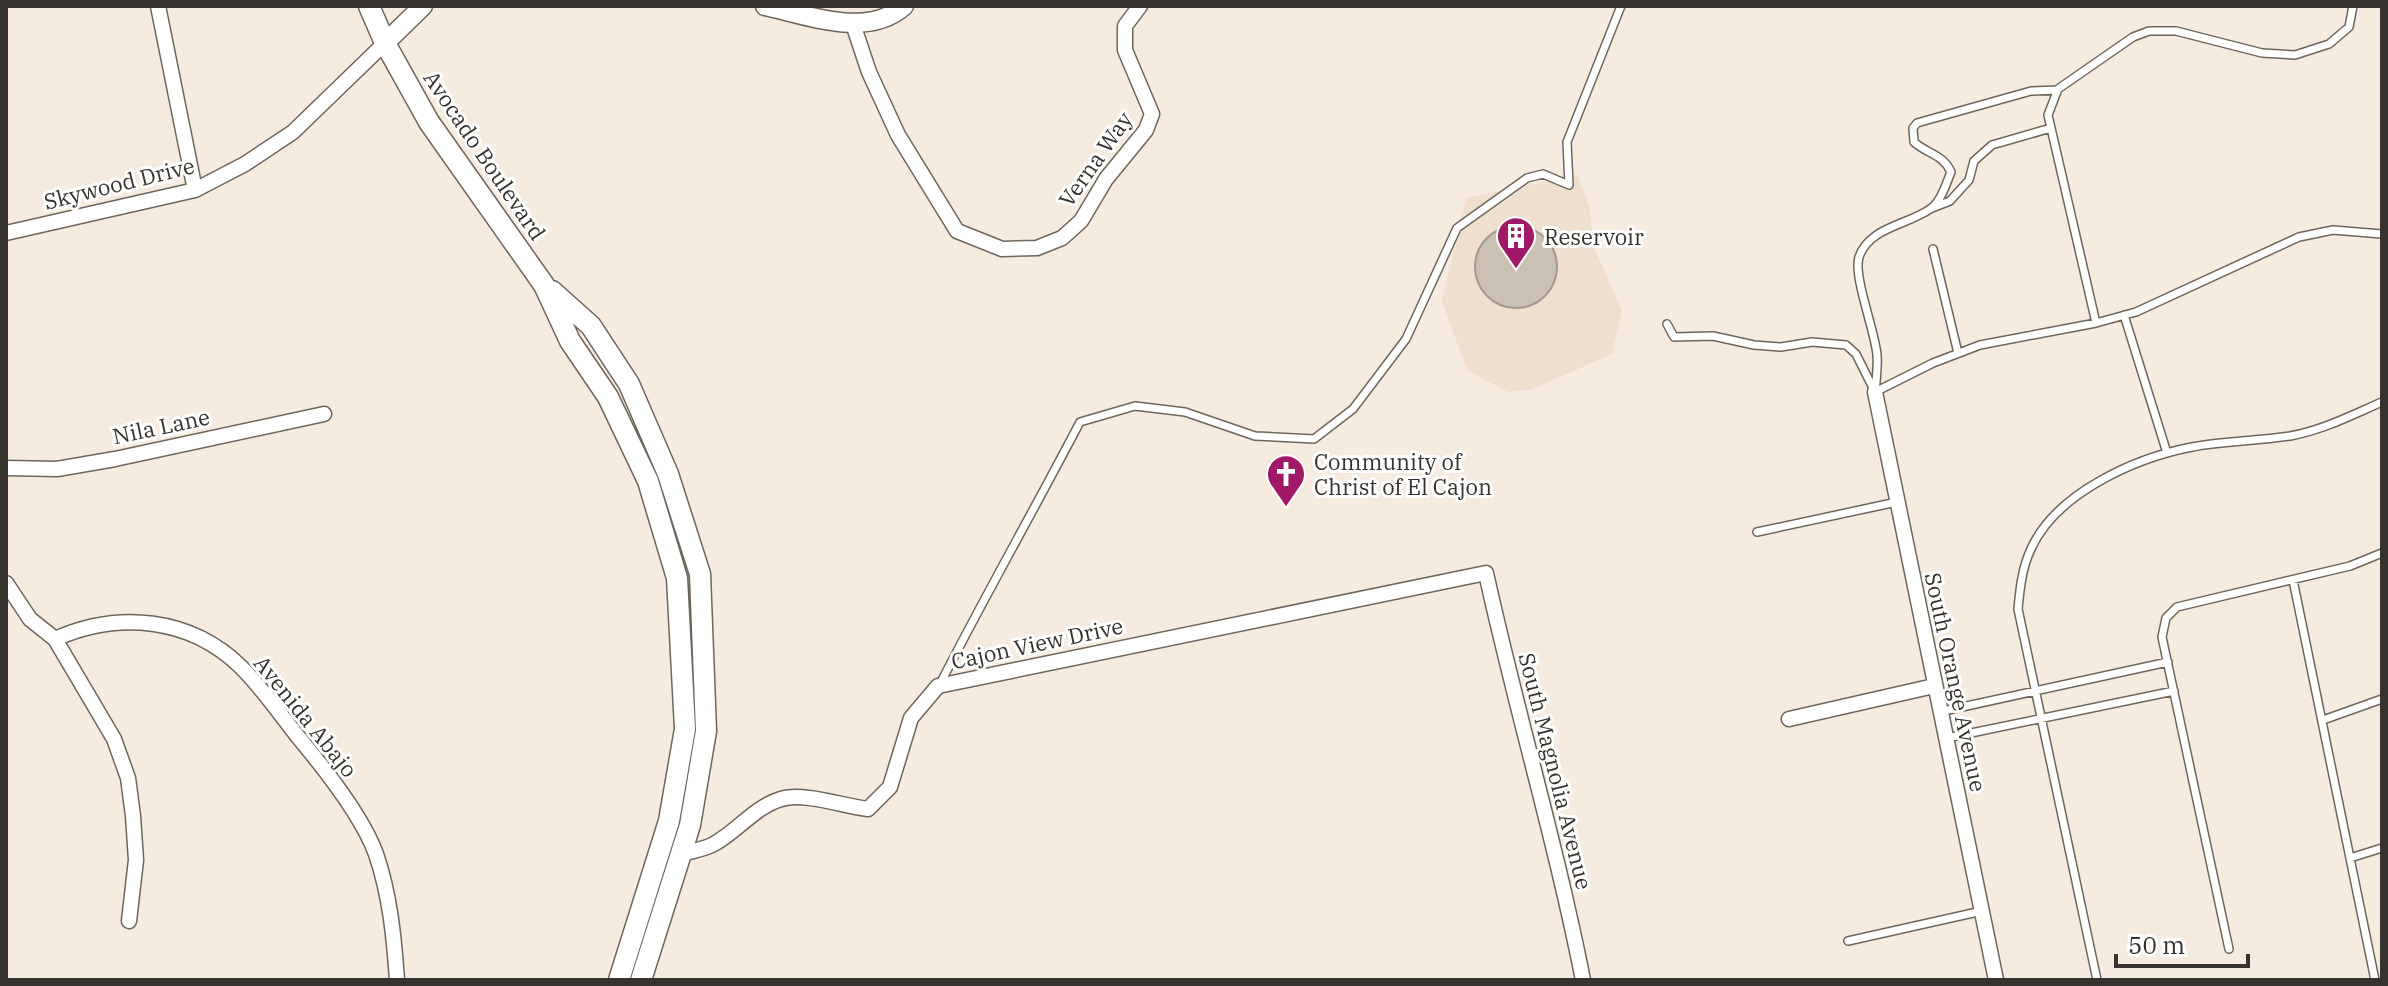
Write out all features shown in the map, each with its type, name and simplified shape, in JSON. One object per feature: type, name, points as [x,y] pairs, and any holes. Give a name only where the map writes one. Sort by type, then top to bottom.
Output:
[{"type":"main road","name":"Avocado Boulevard","points":[[369,6],[385,43],[429,122],[544,285],[570,341],[608,397],[648,481],[677,578],[685,729],[669,821],[619,980]]},
{"type":"main road","name":"Avocado Boulevard","points":[[544,285],[591,326],[629,384],[668,474],[700,574],[706,731],[690,825],[641,980]]},
{"type":"street","points":[[158,6],[195,190]]},
{"type":"street","points":[[385,43],[423,6]]},
{"type":"street","points":[[765,6],[853,24],[877,21],[895,14],[904,6]]},
{"type":"street","name":"Verna Way","points":[[853,24],[869,72],[898,135],[957,231],[1002,249],[1037,248],[1062,238],[1081,221],[1106,179],[1146,130],[1152,114],[1125,50],[1125,26],[1140,6]]},
{"type":"street","name":"Skywood Drive","points":[[6,233],[195,190],[245,164],[293,132],[385,43]]},
{"type":"street","name":"South Orange Avenue","points":[[1875,392],[1996,980]]},
{"type":"street","name":"Nila Lane","points":[[6,468],[57,469],[324,414]]},
{"type":"street","name":"Cajon View Drive","points":[[682,854],[712,845],[742,822],[781,799],[816,798],[832,804],[868,809],[890,787],[911,718],[938,686],[1486,573]]},
{"type":"street","name":"South Magnolia Avenue","points":[[1486,573],[1511,688],[1551,835],[1583,980]]},
{"type":"street","points":[[6,583],[30,619],[55,639],[114,739],[128,778],[136,860],[129,921]]},
{"type":"street","name":"Avenida Abajo","points":[[55,639],[81,627],[132,621],[174,627],[199,636],[240,666],[316,758],[369,836],[391,913],[397,980]]},
{"type":"street","points":[[1789,719],[1934,686]]},
{"type":"lane","points":[[938,686],[1080,422],[1135,406],[1185,412],[1255,436],[1314,439],[1353,409],[1406,339],[1457,228],[1527,178],[1543,174],[1569,185],[1567,142],[1621,6]]},
{"type":"lane","points":[[1930,209],[1946,186],[1951,172],[1938,155],[1914,142],[1913,128],[1917,123],[2031,91],[2057,90],[2133,37],[2149,31],[2176,31],[2262,53],[2295,55],[2329,44],[2349,27],[2353,6]]},
{"type":"lane","points":[[2057,90],[2048,115],[2096,323]]},
{"type":"lane","points":[[1875,392],[1877,355],[1859,278],[1859,258],[1869,242],[1890,227],[1950,201],[1969,180],[1974,161],[1992,145],[2051,128]]},
{"type":"lane","points":[[1875,392],[1933,363],[1980,345],[2124,315],[2299,237],[2333,230],[2382,234]]},
{"type":"lane","points":[[1933,249],[1958,353]]},
{"type":"lane","points":[[2124,315],[2167,453]]},
{"type":"lane","points":[[1667,324],[1674,337],[1713,336],[1781,347],[1812,342],[1846,345],[1856,354],[1875,392]]},
{"type":"lane","points":[[2097,980],[2018,609],[2022,574],[2031,547],[2058,510],[2119,470],[2195,447],[2291,436],[2333,424],[2382,402]]},
{"type":"lane","points":[[1757,532],[1897,502]]},
{"type":"lane","points":[[2229,949],[2162,637],[2166,618],[2177,607],[2350,566],[2382,553]]},
{"type":"lane","points":[[2293,580],[2375,980]]},
{"type":"lane","points":[[1939,712],[2168,662]]},
{"type":"lane","points":[[1945,739],[2174,691]]},
{"type":"lane","points":[[2323,720],[2382,699]]},
{"type":"lane","points":[[2350,858],[2382,848]]},
{"type":"lane","points":[[1848,941],[1982,911]]},
{"type":"shaded area","points":[[1577,175],[1589,205],[1594,247],[1622,311],[1612,354],[1530,390],[1508,392],[1467,370],[1442,301],[1466,198]]},
{"type":"building","name":"Reservoir","points":[[1516,226],[1532,229],[1545,238],[1554,251],[1557,267],[1554,283],[1545,296],[1532,305],[1516,308],[1500,305],[1487,296],[1478,283],[1475,267],[1478,251],[1487,238],[1500,229]]},
{"type":"place","name":"Reservoir","points":[[1516,270]]},
{"type":"place","name":"Community of Christ of El Cajon","points":[[1286,508]]}]
